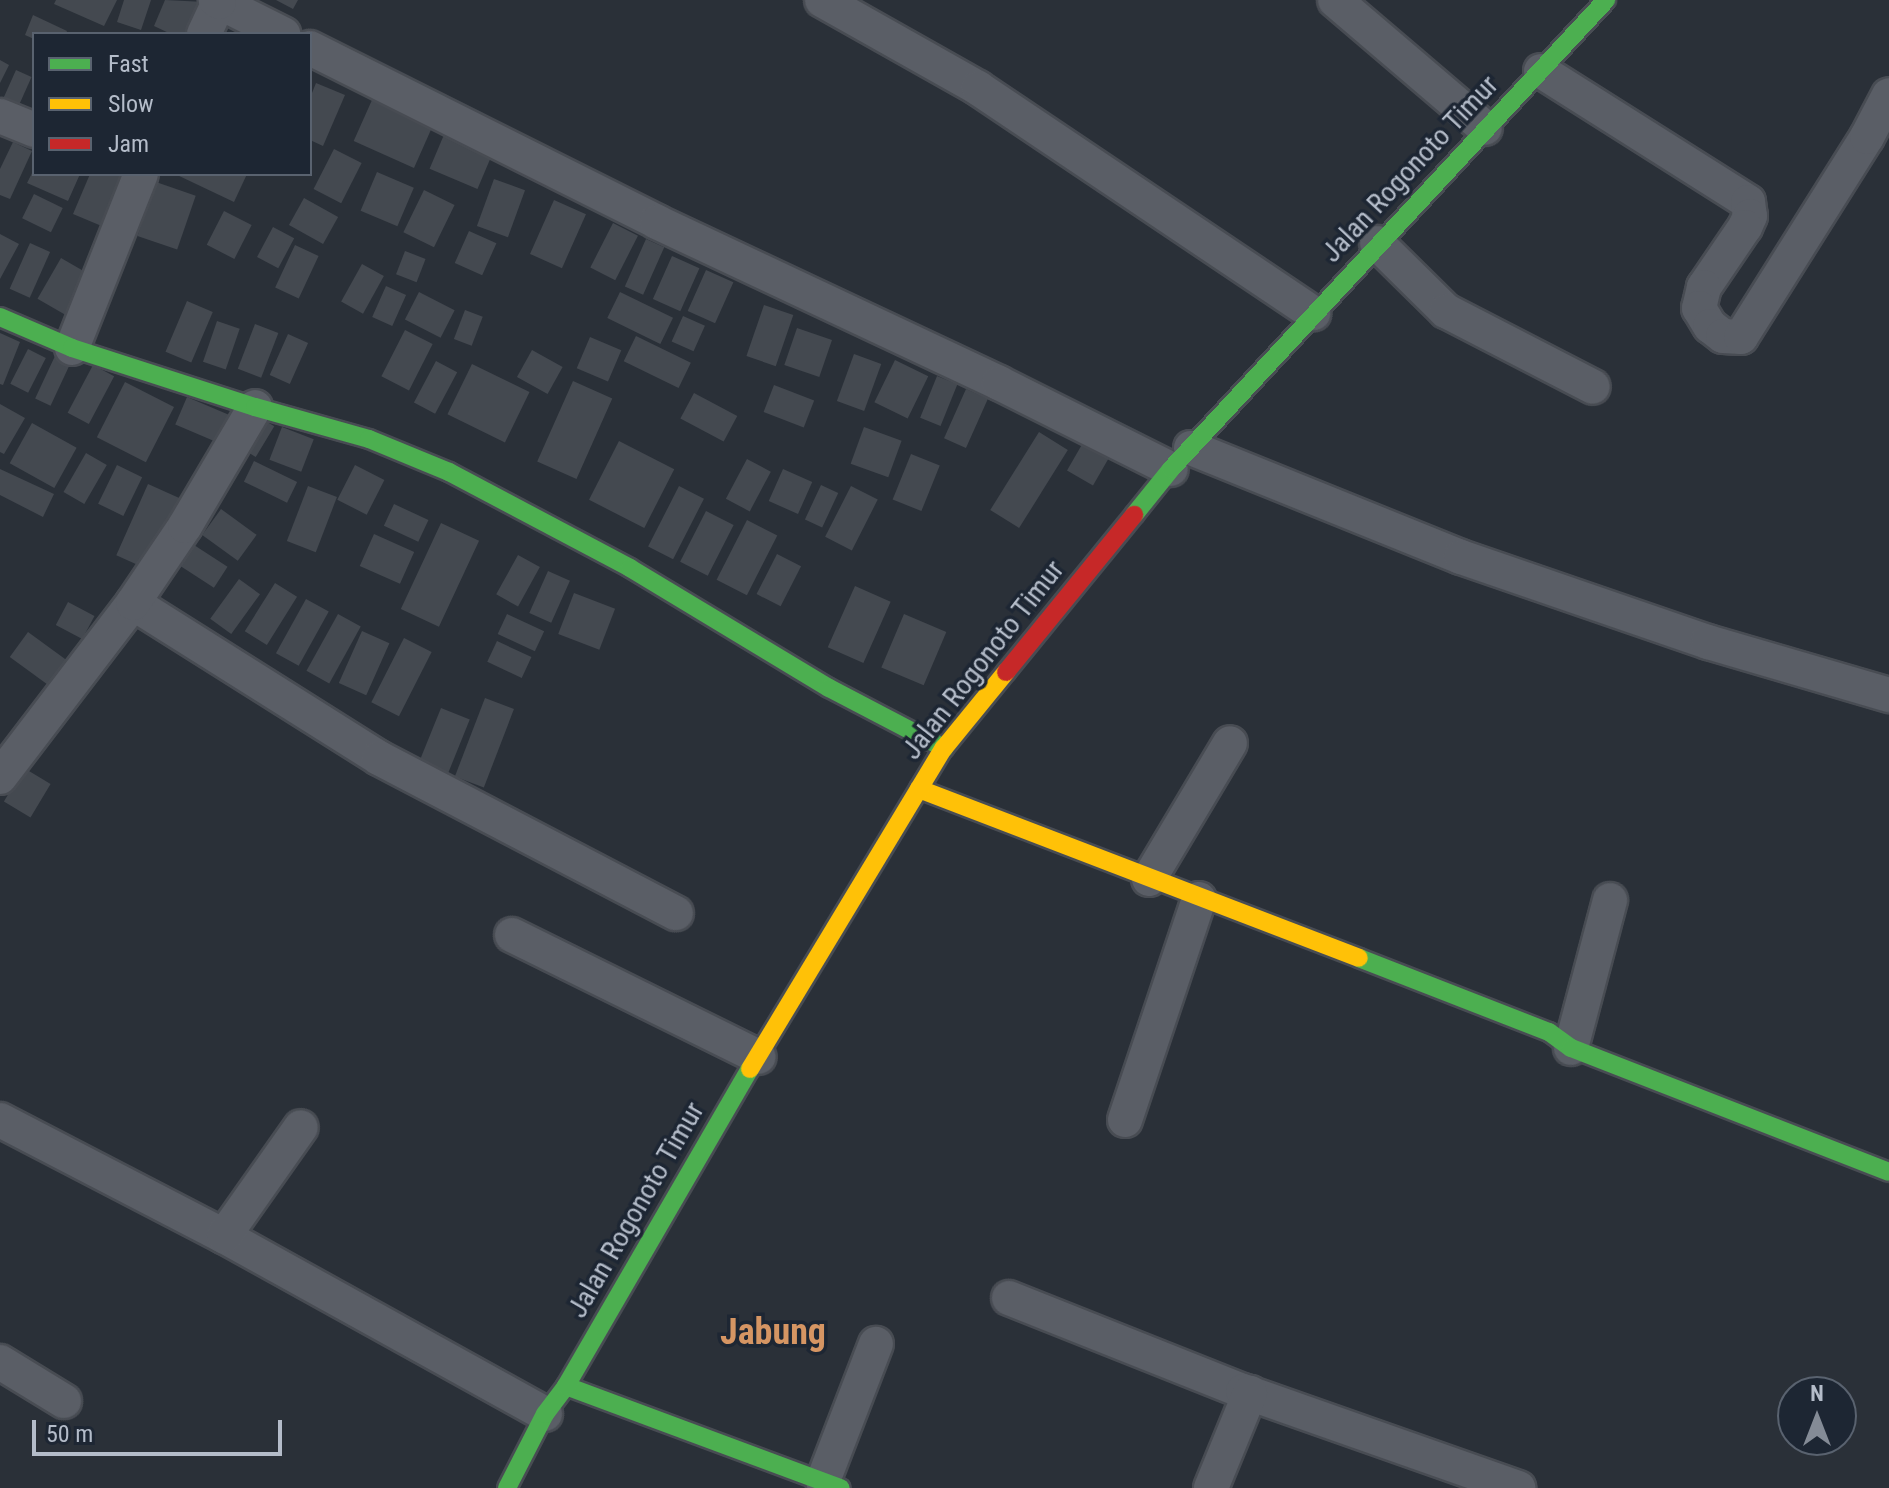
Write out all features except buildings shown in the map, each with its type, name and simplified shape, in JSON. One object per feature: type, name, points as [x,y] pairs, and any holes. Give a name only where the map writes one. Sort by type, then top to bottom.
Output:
[{"type":"street","points":[[822,0],[978,88],[1313,313]]},
{"type":"street","points":[[1335,0],[1485,128]]},
{"type":"street","name":"Jalan Rogonoto Timur","points":[[507,1488],[545,1414],[566,1386],[692,1165],[944,748],[1181,458],[1377,243],[1606,0]]},
{"type":"street","points":[[205,32],[217,1],[279,32]]},
{"type":"street","points":[[312,49],[657,222],[999,383],[1181,458],[1708,642],[1889,695]]},
{"type":"street","points":[[1541,71],[1748,202],[1750,216],[1745,227],[1704,287],[1699,308],[1710,326],[1723,336],[1741,337],[1867,137],[1889,95]]},
{"type":"street","points":[[0,116],[32,129]]},
{"type":"street","points":[[72,348],[140,176]]},
{"type":"street","points":[[1377,243],[1446,311],[1593,387]]},
{"type":"street","points":[[0,317],[72,348],[255,407],[369,439],[449,472],[630,568],[829,688],[944,748]]},
{"type":"street","points":[[0,777],[133,603],[185,526],[255,407]]},
{"type":"street","points":[[133,603],[379,758],[676,913]]},
{"type":"street","points":[[1149,879],[1230,743]]},
{"type":"street","points":[[919,789],[1549,1032],[1571,1048],[1889,1172]]},
{"type":"street","points":[[1125,1120],[1199,899]]},
{"type":"street","points":[[1571,1048],[1610,900]]},
{"type":"street","points":[[512,935],[759,1057]]},
{"type":"street","points":[[0,1120],[224,1236],[545,1414]]},
{"type":"street","points":[[224,1236],[301,1127]]},
{"type":"street","points":[[1009,1298],[1250,1393],[1518,1488]]},
{"type":"street","points":[[566,1386],[832,1485],[876,1344]]},
{"type":"street","points":[[0,1362],[64,1401]]},
{"type":"street","points":[[1211,1488],[1250,1393]]},
{"type":"traffic: fast","points":[[1134,515],[1171,469],[1606,0]]},
{"type":"traffic: fast","points":[[0,317],[72,348],[255,407],[369,439],[449,472],[630,568],[829,688],[944,748]]},
{"type":"traffic: fast","points":[[1359,958],[1549,1032],[1571,1048],[1889,1172]]},
{"type":"traffic: fast","points":[[507,1488],[545,1414],[566,1386],[750,1069]]},
{"type":"traffic: fast","points":[[566,1386],[841,1488]]},
{"type":"traffic: slow","points":[[750,1069],[944,748],[1006,672]]},
{"type":"traffic: slow","points":[[919,789],[1359,958]]},
{"type":"traffic: jam","points":[[1006,672],[1134,515]]},
{"type":"district","name":"Jabung","points":[[773,1333]]}]
